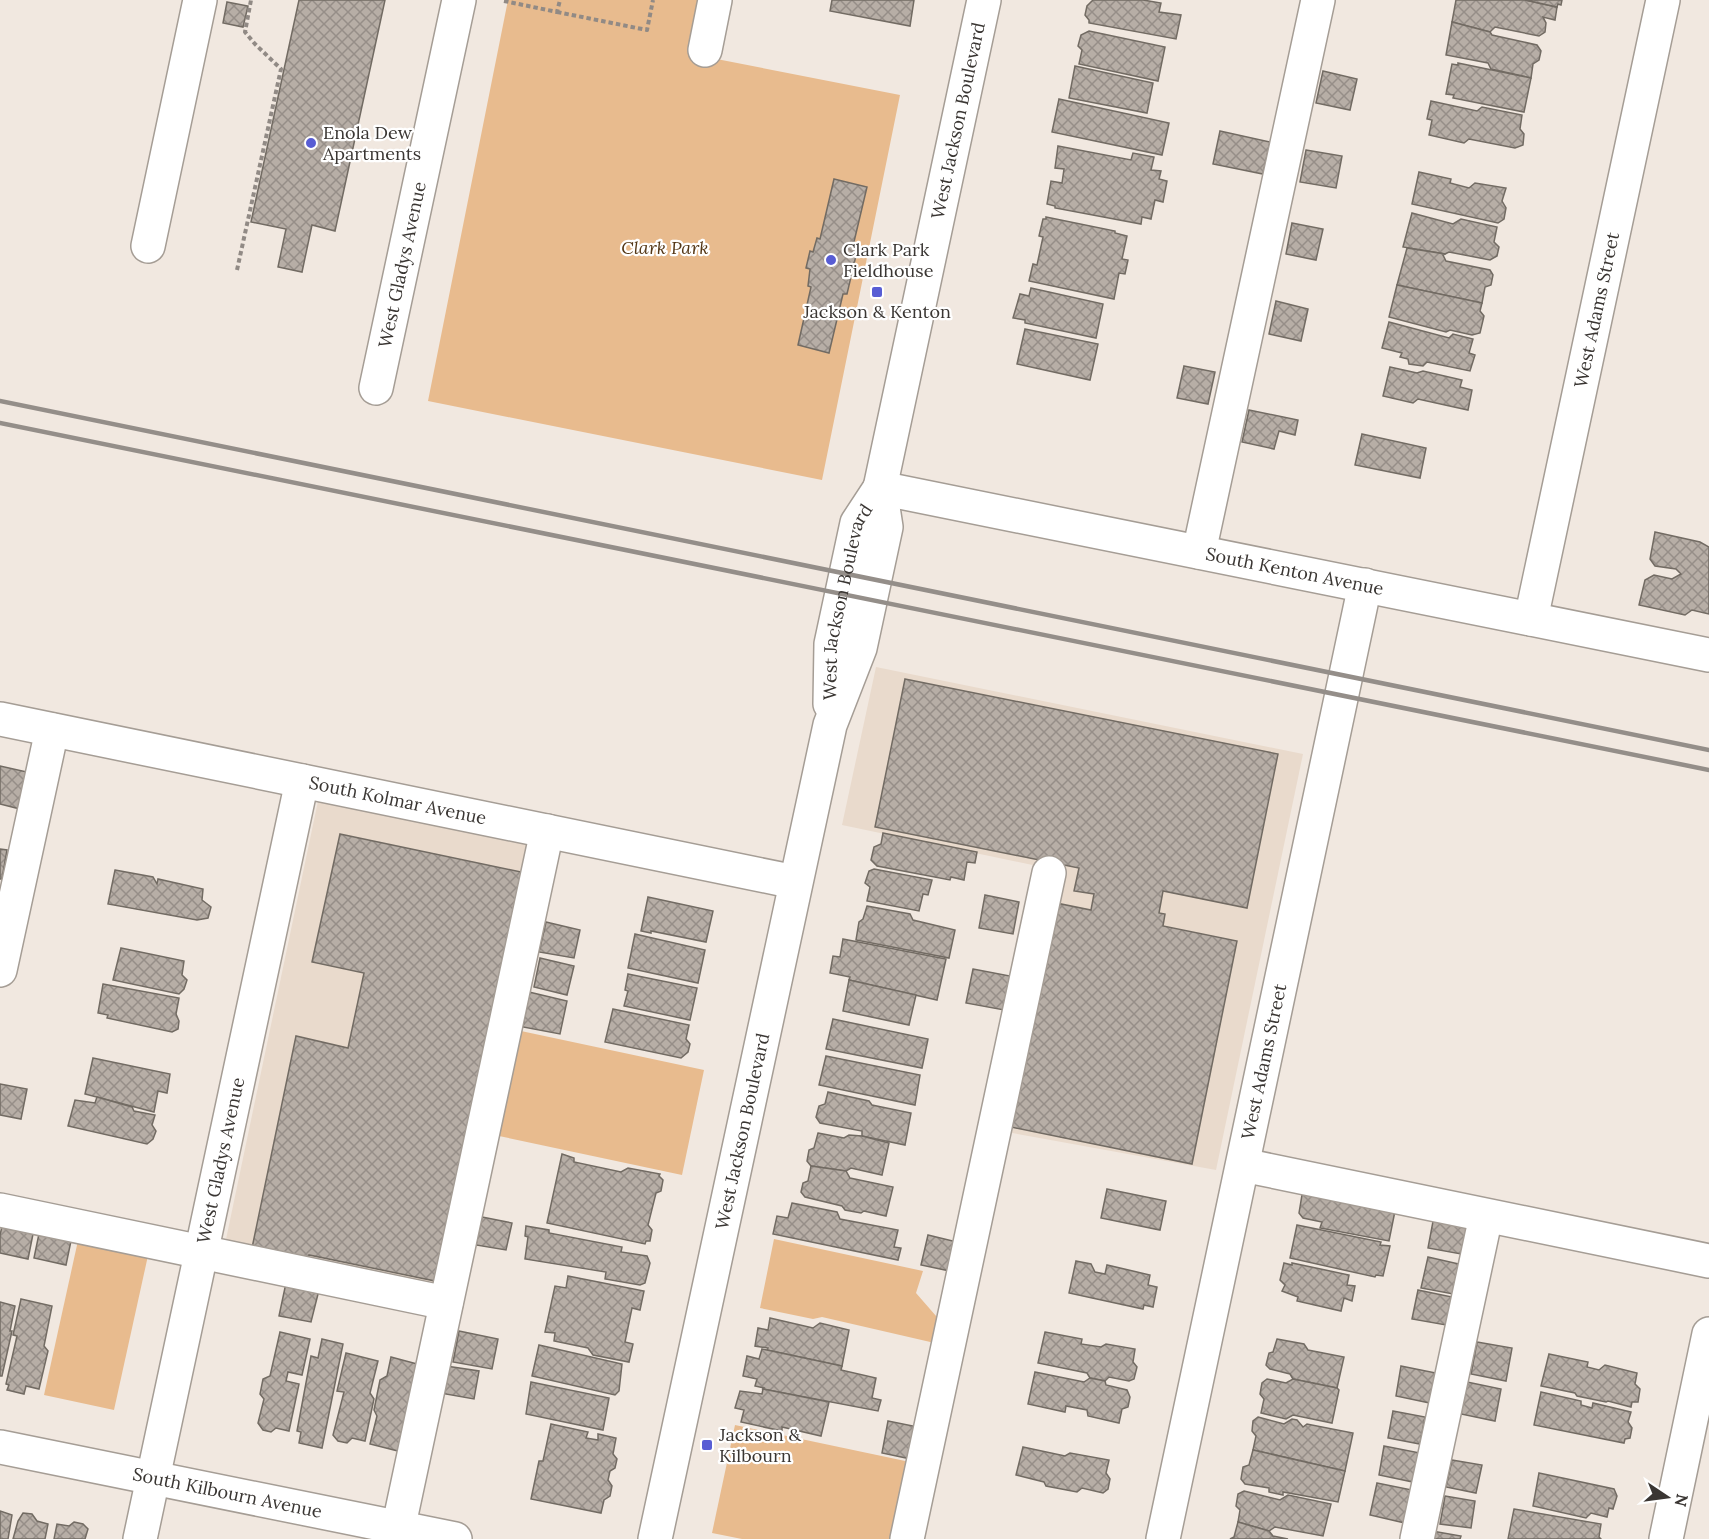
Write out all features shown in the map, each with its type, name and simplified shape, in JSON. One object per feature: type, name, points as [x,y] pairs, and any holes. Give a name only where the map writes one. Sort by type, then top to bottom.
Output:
[{"type":"street","points":[[148,246],[200,0]]},
{"type":"street","name":"West Gladys Avenue","points":[[376,388],[459,0]]},
{"type":"street","points":[[705,50],[715,0]]},
{"type":"street","name":"West Jackson Boulevard","points":[[655,1539],[830,725],[831,644],[849,557],[857,523],[880,488],[984,0]]},
{"type":"street","points":[[1199,552],[1318,0]]},
{"type":"street","name":"West Adams Street","points":[[1531,619],[1663,0]]},
{"type":"street","name":"South Kenton Avenue","points":[[880,488],[1709,655]]},
{"type":"street","name":"West Adams Street","points":[[1163,1539],[1365,585]]},
{"type":"street","name":"South Kolmar Avenue","points":[[0,719],[795,882]]},
{"type":"street","points":[[0,970],[52,730]]},
{"type":"street","name":"West Gladys Avenue","points":[[140,1539],[302,781]]},
{"type":"street","points":[[397,1533],[547,831]]},
{"type":"street","points":[[907,1539],[1049,873]]},
{"type":"street","points":[[1243,1165],[1709,1261]]},
{"type":"street","points":[[0,1210],[446,1303]]},
{"type":"street","points":[[1417,1539],[1486,1216]]},
{"type":"street","points":[[1666,1539],[1709,1334]]},
{"type":"street","name":"South Kilbourn Avenue","points":[[0,1447],[153,1478],[397,1533],[455,1539]]},
{"type":"path","points":[[237,270],[281,69],[245,32],[251,0]]},
{"type":"path","points":[[558,12],[560,0]]},
{"type":"path","points":[[504,1],[647,30],[654,0]]},
{"type":"shaded area","points":[[876,667],[1303,754],[1216,1170],[1001,1131],[1061,871],[842,825]]},
{"type":"shaded area","points":[[318,801],[536,845],[443,1289],[225,1244]]},
{"type":"green space","name":"Clark Park","points":[[508,0],[702,0],[691,54],[900,95],[822,480],[428,401]]},
{"type":"green space","points":[[521,1031],[704,1070],[682,1175],[499,1136]]},
{"type":"green space","points":[[79,1236],[149,1251],[114,1410],[44,1395]]},
{"type":"green space","points":[[774,1239],[923,1271],[916,1293],[943,1324],[939,1344],[822,1317],[813,1319],[760,1308]]},
{"type":"green space","points":[[735,1425],[910,1462],[899,1539],[742,1539],[712,1533]]},
{"type":"building","name":"Enola Dew Apartments","points":[[299,0],[385,0],[335,231],[312,225],[302,272],[278,267],[286,229],[251,222]]},
{"type":"building","points":[[832,0],[914,0],[910,26],[830,11]]},
{"type":"building","points":[[1093,0],[1143,0],[1161,3],[1159,12],[1181,15],[1176,39],[1089,23],[1085,15],[1087,6]]},
{"type":"building","points":[[1456,0],[1525,0],[1557,7],[1555,20],[1543,17],[1546,23],[1545,32],[1539,36],[1495,27],[1490,32],[1452,22]]},
{"type":"building","points":[[1525,0],[1562,0],[1561,5],[1558,4],[1557,7]]},
{"type":"building","points":[[227,2],[248,6],[243,27],[223,23]]},
{"type":"building","points":[[1452,22],[1490,32],[1492,35],[1537,45],[1541,51],[1539,60],[1533,64],[1531,78],[1491,69],[1488,63],[1446,55]]},
{"type":"building","points":[[1089,31],[1165,47],[1158,81],[1079,64],[1082,50],[1078,46],[1081,35]]},
{"type":"building","points":[[1458,63],[1531,78],[1524,112],[1453,98],[1454,95],[1446,94],[1452,64],[1458,65]]},
{"type":"building","points":[[1075,66],[1153,83],[1147,113],[1069,98]]},
{"type":"building","points":[[1323,71],[1357,79],[1350,110],[1316,103]]},
{"type":"building","points":[[1059,99],[1169,123],[1162,155],[1052,132]]},
{"type":"building","points":[[1431,101],[1477,111],[1482,107],[1522,115],[1520,129],[1524,134],[1523,145],[1515,148],[1469,139],[1464,143],[1429,135],[1432,120],[1427,119]]},
{"type":"building","points":[[1220,131],[1270,142],[1263,174],[1213,164]]},
{"type":"building","points":[[1058,146],[1131,160],[1133,153],[1154,157],[1151,170],[1161,171],[1159,179],[1167,181],[1163,202],[1155,200],[1151,219],[1142,217],[1141,224],[1055,208],[1047,204],[1051,181],[1062,183],[1064,169],[1055,168]]},
{"type":"building","points":[[1306,150],[1342,156],[1336,188],[1300,182]]},
{"type":"building","points":[[1419,172],[1451,179],[1450,183],[1469,188],[1475,183],[1506,188],[1502,201],[1506,208],[1504,219],[1498,223],[1412,204]]},
{"type":"building","name":"Clark Park Fieldhouse","points":[[834,179],[867,187],[853,246],[858,247],[847,294],[843,294],[829,353],[798,345],[811,287],[808,286],[810,269],[806,268],[810,251],[813,252],[817,238],[820,239]]},
{"type":"building","points":[[1412,213],[1453,224],[1461,219],[1497,227],[1494,242],[1499,247],[1497,256],[1490,260],[1449,252],[1445,254],[1403,247]]},
{"type":"building","points":[[1046,217],[1115,231],[1115,233],[1127,236],[1122,259],[1128,260],[1125,274],[1119,273],[1114,299],[1029,281],[1033,264],[1037,265],[1043,237],[1039,236],[1043,219]]},
{"type":"building","points":[[1292,223],[1323,229],[1316,260],[1286,254]]},
{"type":"building","points":[[1407,248],[1445,254],[1443,255],[1446,261],[1490,270],[1493,275],[1491,285],[1485,287],[1482,303],[1397,285]]},
{"type":"building","points":[[1397,285],[1482,303],[1480,311],[1484,316],[1480,333],[1472,335],[1450,330],[1446,332],[1389,317]]},
{"type":"building","points":[[1031,288],[1103,304],[1096,338],[1025,323],[1025,320],[1013,318],[1020,294],[1029,296]]},
{"type":"building","points":[[1276,301],[1308,309],[1301,341],[1269,334]]},
{"type":"building","points":[[1389,322],[1449,338],[1453,334],[1473,339],[1469,353],[1475,355],[1470,371],[1427,362],[1423,366],[1409,364],[1408,359],[1400,357],[1402,353],[1382,348]]},
{"type":"building","points":[[1025,329],[1098,344],[1090,380],[1017,364]]},
{"type":"building","points":[[1184,366],[1215,372],[1208,404],[1177,398]]},
{"type":"building","points":[[1390,367],[1417,373],[1423,371],[1462,380],[1460,387],[1472,390],[1468,410],[1418,399],[1413,403],[1383,396]]},
{"type":"building","points":[[1249,410],[1298,420],[1295,435],[1279,431],[1274,449],[1242,442]]},
{"type":"building","points":[[1362,434],[1426,448],[1420,478],[1355,465]]},
{"type":"building","points":[[1655,532],[1700,542],[1709,547],[1709,614],[1692,610],[1685,615],[1639,605],[1645,580],[1654,575],[1672,579],[1681,574],[1676,569],[1655,566],[1650,559]]},
{"type":"building","points":[[905,679],[1278,754],[1247,908],[1163,891],[1159,913],[1165,914],[1163,926],[1237,941],[1192,1164],[1011,1127],[1056,903],[1091,910],[1094,894],[1074,891],[1079,868],[875,827]]},
{"type":"building","points":[[0,766],[27,772],[20,809],[0,804]]},
{"type":"building","points":[[883,833],[977,852],[975,863],[967,862],[964,880],[951,877],[950,880],[877,866],[871,860],[874,847],[881,844]]},
{"type":"building","points":[[340,834],[526,873],[440,1282],[309,1255],[308,1259],[252,1248],[296,1036],[348,1048],[364,973],[312,962]]},
{"type":"building","points":[[0,849],[7,850],[2,879],[0,879]]},
{"type":"building","points":[[874,869],[932,880],[928,895],[923,894],[919,911],[867,901],[870,887],[865,883],[869,871]]},
{"type":"building","points":[[115,870],[153,877],[157,884],[158,879],[203,889],[202,900],[211,907],[208,918],[197,920],[108,904]]},
{"type":"building","points":[[985,895],[1019,902],[1013,934],[979,928]]},
{"type":"building","points":[[648,897],[713,911],[706,942],[641,931]]},
{"type":"building","points":[[867,906],[910,914],[913,920],[955,930],[949,958],[856,940],[859,922],[863,919]]},
{"type":"building","points":[[546,922],[580,930],[574,958],[539,952]]},
{"type":"building","points":[[635,934],[705,950],[698,983],[628,968]]},
{"type":"building","points":[[843,939],[946,959],[937,1000],[849,980],[850,977],[830,973],[833,956],[840,957]]},
{"type":"building","points":[[121,948],[184,961],[182,975],[187,980],[184,989],[179,994],[113,980]]},
{"type":"building","points":[[540,958],[574,966],[567,995],[534,987]]},
{"type":"building","points":[[973,969],[1010,976],[1004,1010],[966,1003]]},
{"type":"building","points":[[628,974],[697,988],[690,1020],[624,1006],[628,991],[625,990]]},
{"type":"building","points":[[849,980],[916,995],[909,1025],[843,1011]]},
{"type":"building","points":[[103,984],[179,998],[176,1014],[179,1021],[178,1029],[172,1032],[107,1018],[108,1015],[98,1013]]},
{"type":"building","points":[[529,992],[567,1001],[560,1034],[523,1027]]},
{"type":"building","points":[[613,1009],[689,1025],[686,1039],[690,1044],[688,1052],[681,1058],[605,1042]]},
{"type":"building","points":[[833,1019],[928,1039],[922,1068],[826,1049]]},
{"type":"building","points":[[826,1056],[920,1075],[915,1105],[819,1085]]},
{"type":"building","points":[[93,1058],[170,1074],[167,1093],[158,1091],[154,1112],[85,1094]]},
{"type":"building","points":[[0,1084],[27,1089],[21,1119],[0,1115]]},
{"type":"building","points":[[828,1092],[869,1101],[872,1105],[911,1113],[905,1145],[862,1136],[862,1131],[820,1123],[816,1117],[819,1106],[825,1104]]},
{"type":"building","points":[[97,1097],[132,1107],[134,1111],[155,1115],[152,1125],[156,1131],[153,1139],[147,1144],[68,1126],[75,1100],[95,1103]]},
{"type":"building","points":[[818,1133],[844,1138],[849,1135],[862,1136],[889,1143],[882,1175],[851,1168],[846,1171],[811,1166],[807,1161],[809,1150],[814,1148]]},
{"type":"building","points":[[562,1154],[574,1158],[574,1162],[621,1172],[628,1168],[660,1174],[663,1180],[661,1191],[656,1193],[648,1225],[652,1230],[650,1241],[646,1241],[645,1244],[547,1223]]},
{"type":"building","points":[[811,1166],[846,1171],[850,1178],[893,1187],[886,1216],[845,1210],[842,1206],[805,1197],[801,1192],[803,1183],[808,1181]]},
{"type":"building","points":[[1107,1189],[1166,1201],[1160,1230],[1101,1218]]},
{"type":"building","points":[[1307,1191],[1396,1206],[1389,1241],[1320,1228],[1322,1222],[1303,1218],[1299,1213],[1302,1195]]},
{"type":"building","points":[[792,1203],[837,1212],[840,1219],[898,1230],[894,1247],[901,1248],[898,1260],[773,1234],[777,1216],[788,1218]]},
{"type":"building","points":[[1434,1216],[1468,1222],[1461,1254],[1428,1248]]},
{"type":"building","points":[[482,1217],[512,1223],[506,1250],[476,1245]]},
{"type":"building","points":[[3,1222],[34,1229],[28,1259],[0,1253]]},
{"type":"building","points":[[1297,1225],[1381,1242],[1380,1245],[1390,1246],[1383,1276],[1376,1275],[1375,1277],[1290,1258]]},
{"type":"building","points":[[526,1226],[549,1230],[549,1233],[622,1247],[621,1252],[647,1256],[650,1263],[645,1283],[640,1285],[605,1279],[606,1272],[525,1259],[528,1237],[525,1236]]},
{"type":"building","points":[[40,1229],[72,1236],[66,1265],[34,1258]]},
{"type":"building","points":[[928,1235],[957,1242],[950,1271],[921,1265]]},
{"type":"building","points":[[1428,1257],[1459,1264],[1453,1294],[1421,1288]]},
{"type":"building","points":[[1076,1261],[1091,1264],[1095,1272],[1105,1274],[1107,1265],[1150,1275],[1148,1285],[1157,1287],[1153,1307],[1144,1305],[1143,1309],[1069,1293]]},
{"type":"building","points":[[1284,1263],[1349,1275],[1347,1285],[1355,1286],[1352,1301],[1344,1298],[1341,1311],[1297,1301],[1298,1297],[1282,1291],[1285,1285],[1280,1280]]},
{"type":"building","points":[[568,1276],[644,1291],[640,1310],[632,1308],[625,1342],[633,1344],[629,1362],[593,1355],[588,1348],[554,1341],[555,1333],[545,1332],[555,1286],[566,1288]]},
{"type":"building","points":[[286,1283],[319,1290],[311,1322],[279,1316]]},
{"type":"building","points":[[1418,1290],[1452,1297],[1446,1325],[1412,1319]]},
{"type":"building","points":[[21,1299],[52,1306],[44,1346],[48,1351],[39,1389],[26,1386],[24,1394],[7,1390],[9,1385],[6,1384],[17,1336],[13,1335]]},
{"type":"building","points":[[0,1302],[15,1306],[2,1376],[0,1376]]},
{"type":"building","points":[[770,1318],[813,1328],[820,1323],[849,1330],[842,1366],[755,1346],[758,1328],[768,1330]]},
{"type":"building","points":[[459,1331],[498,1339],[492,1369],[453,1362]]},
{"type":"building","points":[[280,1332],[310,1339],[302,1375],[288,1372],[286,1381],[299,1384],[289,1431],[276,1428],[271,1432],[263,1430],[258,1423],[264,1399],[260,1394],[263,1379],[270,1376]]},
{"type":"building","points":[[1045,1332],[1082,1339],[1081,1344],[1101,1347],[1106,1344],[1135,1349],[1133,1362],[1137,1367],[1134,1379],[1129,1381],[1109,1377],[1105,1381],[1090,1378],[1087,1373],[1038,1363]]},
{"type":"building","points":[[322,1339],[343,1344],[322,1448],[299,1443],[301,1432],[297,1431],[311,1356],[318,1358]]},
{"type":"building","points":[[1277,1339],[1304,1344],[1308,1350],[1344,1357],[1337,1388],[1293,1379],[1290,1374],[1270,1369],[1266,1365],[1269,1353],[1273,1352]]},
{"type":"building","points":[[1477,1342],[1512,1348],[1506,1381],[1471,1374]]},
{"type":"building","points":[[539,1345],[622,1364],[619,1391],[615,1395],[532,1376]]},
{"type":"building","points":[[762,1349],[842,1366],[841,1370],[876,1378],[872,1398],[881,1400],[878,1411],[755,1386],[757,1379],[743,1376],[747,1356],[759,1359]]},
{"type":"building","points":[[346,1353],[378,1361],[370,1393],[374,1399],[365,1441],[352,1438],[347,1443],[338,1441],[333,1435],[344,1392],[337,1391]]},
{"type":"building","points":[[1549,1354],[1588,1362],[1587,1367],[1599,1370],[1605,1365],[1637,1373],[1635,1384],[1640,1389],[1638,1402],[1632,1402],[1631,1407],[1541,1386]]},
{"type":"building","points":[[391,1357],[421,1365],[402,1452],[370,1444],[377,1416],[374,1410],[380,1380],[387,1376]]},
{"type":"building","points":[[446,1366],[479,1371],[474,1399],[440,1393]]},
{"type":"building","points":[[1401,1366],[1436,1373],[1430,1403],[1396,1396]]},
{"type":"building","points":[[1035,1372],[1084,1382],[1090,1378],[1105,1381],[1106,1385],[1127,1390],[1130,1397],[1128,1407],[1122,1409],[1119,1423],[1088,1416],[1087,1410],[1066,1406],[1065,1412],[1028,1404]]},
{"type":"building","points":[[1267,1379],[1286,1383],[1293,1379],[1337,1388],[1339,1390],[1332,1423],[1293,1415],[1286,1419],[1261,1413],[1264,1399],[1260,1394],[1262,1383]]},
{"type":"building","points":[[531,1382],[609,1398],[603,1430],[526,1414]]},
{"type":"building","points":[[1467,1382],[1501,1389],[1495,1421],[1461,1414]]},
{"type":"building","points":[[763,1389],[829,1402],[821,1436],[782,1427],[782,1431],[741,1422],[744,1410],[735,1408],[740,1391],[762,1394]]},
{"type":"building","points":[[1541,1392],[1581,1401],[1581,1405],[1592,1408],[1593,1403],[1631,1412],[1628,1422],[1632,1428],[1630,1438],[1625,1439],[1624,1443],[1534,1425]]},
{"type":"building","points":[[1393,1411],[1425,1417],[1420,1444],[1388,1438]]},
{"type":"building","points":[[1258,1417],[1284,1424],[1292,1419],[1297,1420],[1303,1427],[1307,1424],[1353,1433],[1345,1471],[1253,1450],[1256,1436],[1252,1431],[1253,1421]]},
{"type":"building","points":[[888,1421],[918,1427],[911,1459],[882,1453]]},
{"type":"building","points":[[551,1424],[588,1432],[586,1438],[598,1440],[598,1434],[616,1438],[613,1454],[617,1459],[608,1480],[612,1486],[610,1496],[604,1500],[601,1513],[531,1499],[539,1461],[543,1461]]},
{"type":"building","points":[[1384,1446],[1420,1453],[1413,1482],[1379,1475]]},
{"type":"building","points":[[1023,1447],[1065,1456],[1070,1453],[1109,1460],[1106,1473],[1110,1479],[1108,1489],[1103,1493],[1082,1488],[1077,1492],[1046,1486],[1044,1482],[1016,1475]]},
{"type":"building","points":[[1253,1450],[1345,1471],[1338,1502],[1283,1492],[1283,1495],[1269,1492],[1269,1488],[1245,1484],[1241,1479],[1243,1467],[1249,1465]]},
{"type":"building","points":[[1452,1460],[1482,1465],[1476,1493],[1446,1487]]},
{"type":"building","points":[[1539,1473],[1614,1489],[1617,1496],[1613,1509],[1609,1508],[1607,1517],[1591,1513],[1586,1518],[1533,1506]]},
{"type":"building","points":[[1377,1483],[1412,1490],[1405,1523],[1370,1515]]},
{"type":"building","points":[[1244,1491],[1280,1500],[1288,1495],[1331,1504],[1323,1536],[1275,1527],[1269,1531],[1238,1522],[1240,1510],[1236,1506],[1238,1494]]},
{"type":"building","points":[[1445,1496],[1475,1501],[1471,1528],[1440,1524]]},
{"type":"building","points":[[1514,1509],[1601,1524],[1599,1537],[1601,1539],[1508,1539]]},
{"type":"building","points":[[0,1511],[12,1515],[8,1539],[0,1539]]},
{"type":"building","points":[[23,1513],[32,1514],[37,1521],[48,1524],[45,1539],[13,1539]]},
{"type":"building","points":[[74,1522],[83,1524],[88,1529],[85,1539],[54,1539],[57,1524],[69,1526]]},
{"type":"building","points":[[1238,1522],[1269,1531],[1273,1536],[1288,1539],[1230,1539],[1234,1537]]},
{"type":"building","points":[[1432,1531],[1461,1536],[1460,1539],[1431,1539]]},
{"type":"railway","points":[[0,401],[1709,750]]},
{"type":"railway","points":[[0,423],[1709,770]]},
{"type":"place","name":"Enola Dew Apartments","points":[[311,143]]},
{"type":"place","name":"Clark Park Fieldhouse","points":[[831,260]]},
{"type":"place","name":"Jackson & Kenton","points":[[877,292]]},
{"type":"place","name":"Jackson & Kilbourn","points":[[707,1445]]}]
